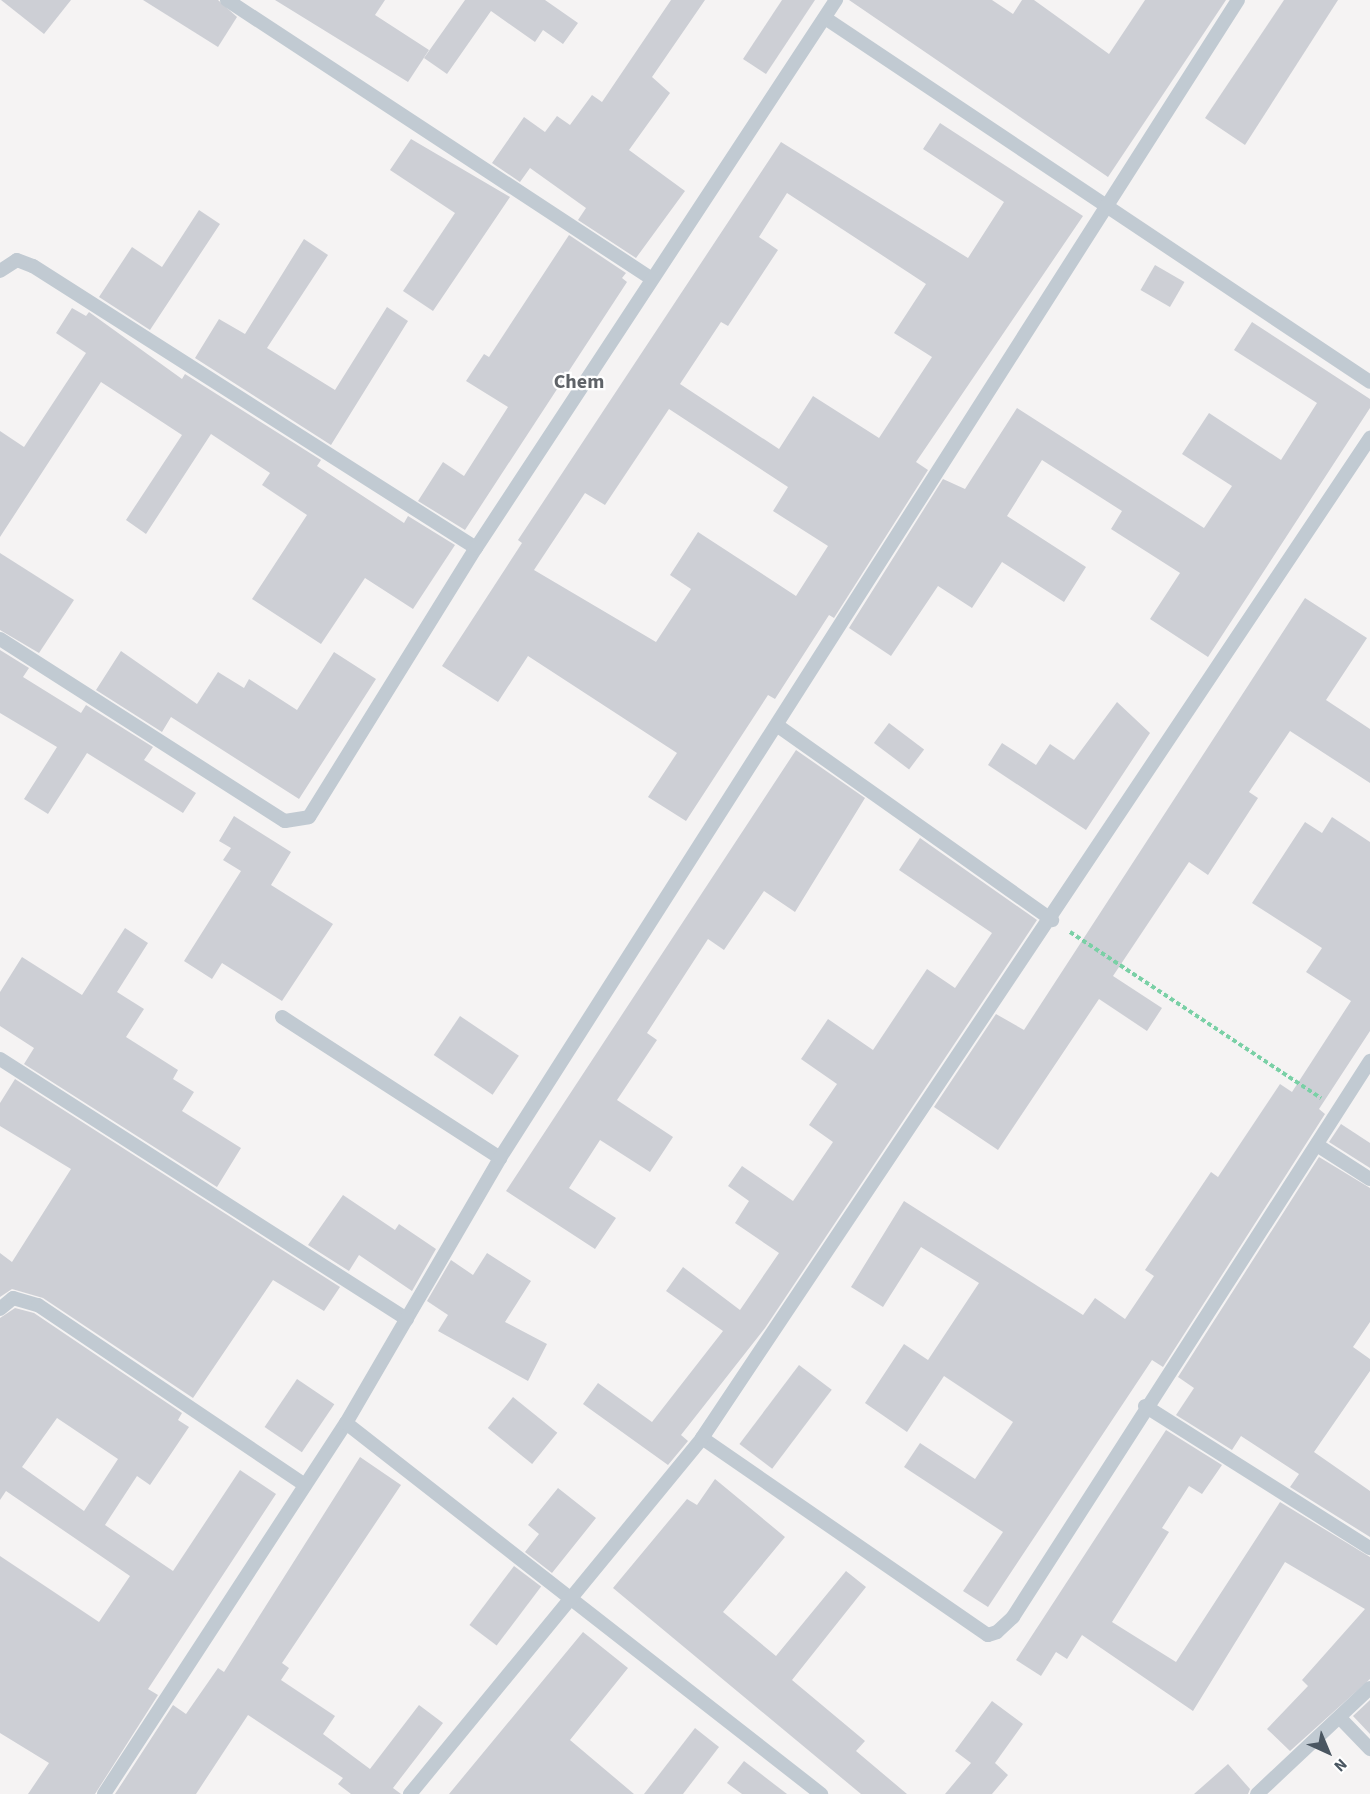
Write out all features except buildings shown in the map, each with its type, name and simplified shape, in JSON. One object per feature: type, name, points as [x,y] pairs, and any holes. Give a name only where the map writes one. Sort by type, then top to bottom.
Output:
[{"type":"lane","points":[[227,0],[652,279]]},
{"type":"lane","points":[[0,639],[296,823],[318,809],[476,548],[836,0]]},
{"type":"lane","points":[[104,1794],[346,1423],[500,1158],[778,726],[1103,203],[1238,0]]},
{"type":"lane","points":[[825,18],[1370,382]]},
{"type":"lane","points":[[0,271],[17,260],[33,266],[476,548]]},
{"type":"lane","points":[[410,1794],[702,1438],[1052,920],[1370,438]]},
{"type":"lane","points":[[778,726],[1052,920]]},
{"type":"lane","points":[[282,1017],[500,1158]]},
{"type":"lane","points":[[0,1059],[407,1319]]},
{"type":"lane","points":[[702,1438],[988,1635],[1013,1617],[1145,1406],[1370,1061]]},
{"type":"lane","points":[[1317,1145],[1370,1179]]},
{"type":"lane","points":[[0,1309],[13,1298],[38,1305],[305,1485]]},
{"type":"lane","points":[[1145,1406],[1370,1548]]},
{"type":"lane","points":[[346,1423],[571,1595],[821,1794]]},
{"type":"lane","points":[[1257,1794],[1341,1719],[1370,1688]]},
{"type":"lane","points":[[1341,1719],[1370,1749]]},
{"type":"path","points":[[1052,920],[1339,1110]]},
{"type":"district","name":"Chem","points":[[579,382]]}]
